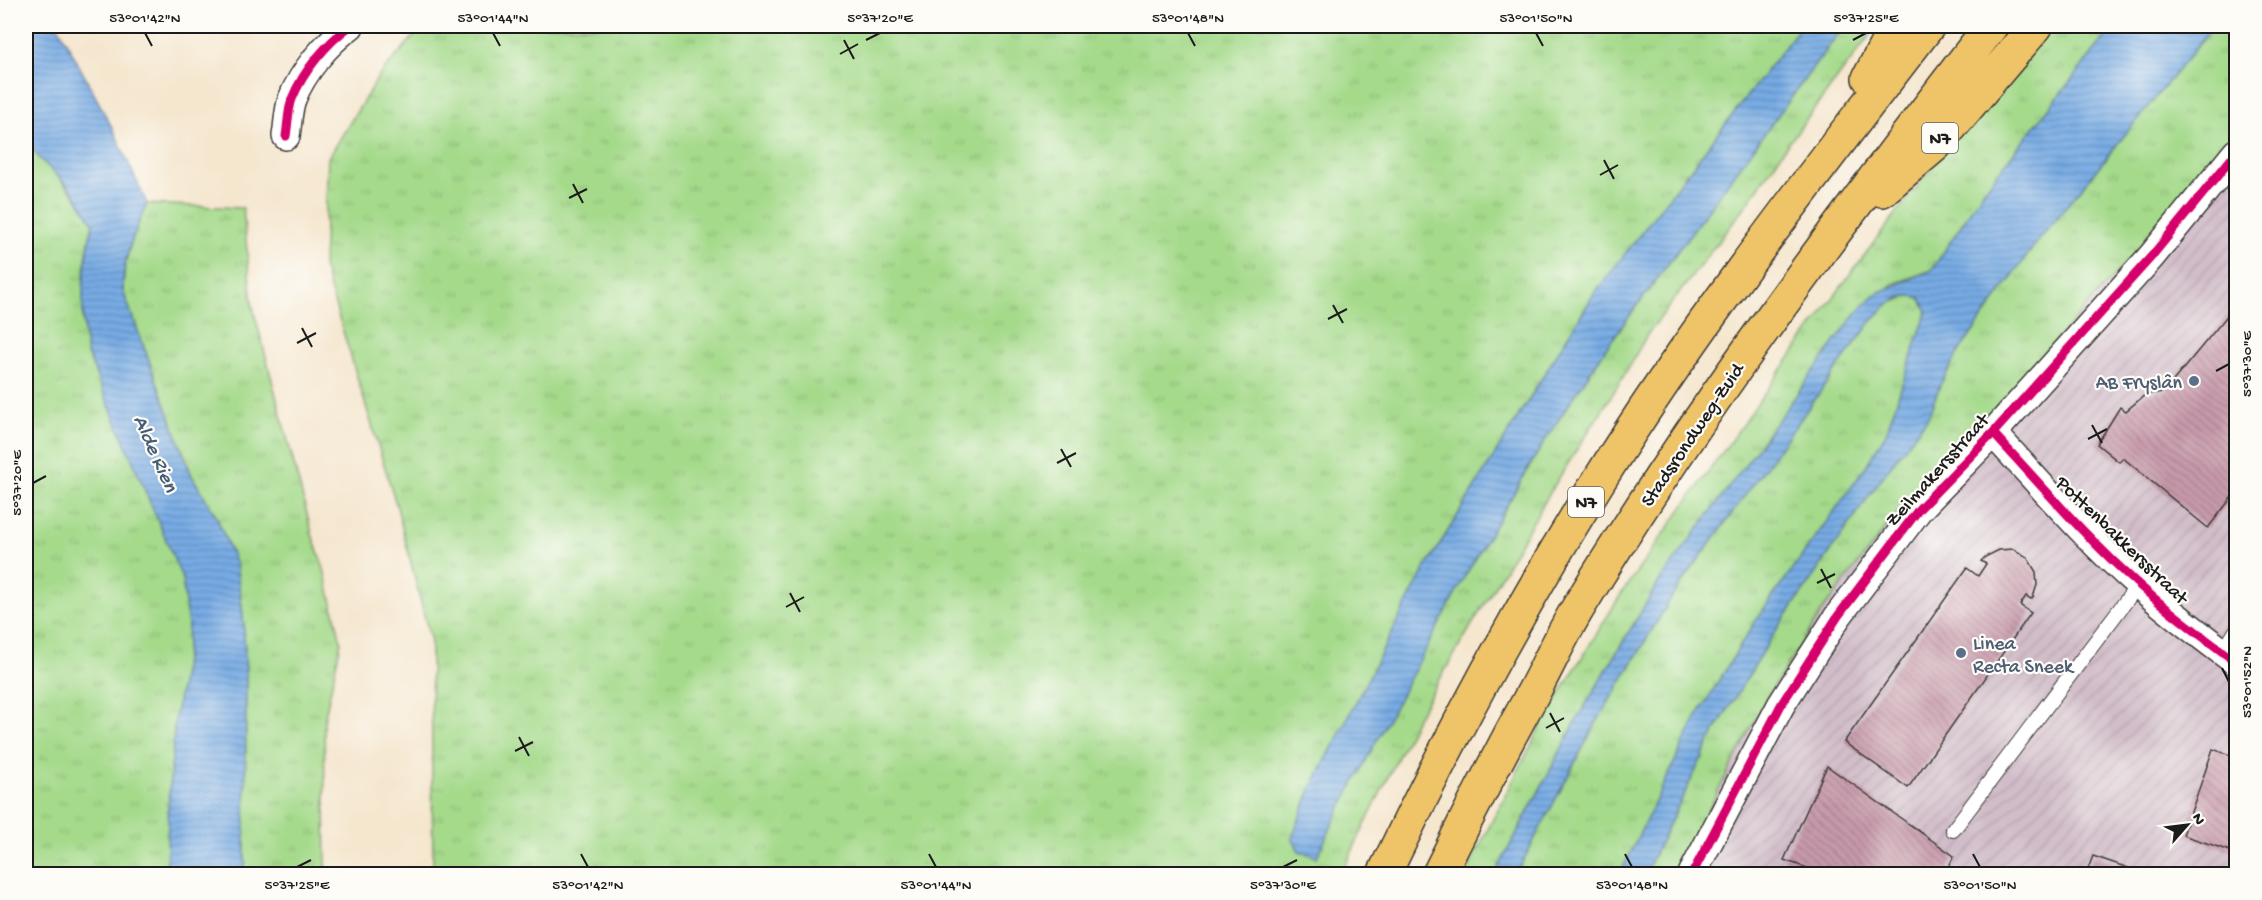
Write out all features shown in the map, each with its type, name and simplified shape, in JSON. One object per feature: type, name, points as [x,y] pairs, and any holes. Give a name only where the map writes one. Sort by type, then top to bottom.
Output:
[{"type":"highway","name":"N7","points":[[1829,154],[1896,26]]},
{"type":"highway","name":"N7","points":[[1384,874],[1507,634],[1599,481],[1710,316],[1829,154],[1928,26]]},
{"type":"highway","name":"Stadsrondweg-Zuid","points":[[1439,874],[1474,803],[1580,605],[1718,392],[1829,237],[1991,26]]},
{"type":"highway","name":"N7","points":[[1829,237],[1935,145],[2036,26]]},
{"type":"street","points":[[286,136],[292,99],[309,69],[336,36],[350,26]]},
{"type":"street","name":"Zeilmakersstraat","points":[[1692,874],[1781,705],[1838,616],[1919,509],[1993,433],[2151,257],[2236,153]]},
{"type":"street","name":"Pottenbakkersstraat","points":[[1993,433],[2074,521],[2138,585],[2232,648]]},
{"type":"lane","points":[[1953,830],[2138,585]]},
{"type":"shaded area","points":[[2171,26],[2236,26],[2236,874],[1632,874]]},
{"type":"green space","points":[[423,26],[1801,26],[1594,294],[1424,570],[1312,787],[1292,838],[1299,851],[1317,857],[1338,811],[1465,576],[1547,437],[1611,341],[1844,26],[1877,26],[1785,148],[1748,203],[1647,335],[1622,379],[1560,476],[1418,716],[1341,874],[433,874],[431,642],[397,507],[323,266],[328,158],[379,76]]},
{"type":"green space","points":[[2049,26],[2114,26],[1982,193],[1932,270],[1893,284],[1657,585],[1580,714],[1495,874],[1465,874],[1547,714],[1623,591],[1851,273],[1965,123]]},
{"type":"green space","points":[[2214,26],[2236,26],[2236,129],[2140,247],[1982,423],[1908,499],[1825,607],[1767,697],[1675,874],[1645,874],[1716,729],[1775,632],[1878,483],[1928,417],[1940,385],[1960,350],[2034,246]]},
{"type":"green space","points":[[26,140],[70,190],[93,223],[86,256],[83,288],[83,320],[87,353],[182,577],[188,625],[186,655],[175,719],[168,809],[167,874],[26,874]]},
{"type":"green space","points":[[147,204],[243,208],[252,304],[313,537],[324,569],[341,642],[324,721],[326,874],[245,874],[246,675],[243,615],[236,564],[216,516],[192,476],[123,291],[127,257]]},
{"type":"green space","points":[[1912,295],[1920,298],[1927,311],[1886,433],[1863,471],[1756,620],[1696,718],[1620,874],[1516,874],[1596,723],[1673,595],[1870,323],[1886,305]]},
{"type":"water","name":"Alde Rien","points":[[26,26],[58,26],[115,133],[147,204],[133,236],[127,257],[123,291],[192,476],[216,516],[236,564],[243,615],[246,675],[245,874],[167,874],[168,809],[175,719],[186,655],[188,625],[182,578],[87,353],[83,319],[83,288],[93,223],[73,191],[39,158],[26,140]]},
{"type":"water","points":[[1801,26],[1844,26],[1611,341],[1547,437],[1465,576],[1339,811],[1317,857],[1299,851],[1292,838],[1312,787],[1424,570],[1594,294]]},
{"type":"water","points":[[2114,26],[2214,26],[2034,246],[1960,350],[1940,385],[1928,417],[1878,483],[1775,632],[1716,729],[1645,874],[1620,874],[1696,718],[1756,620],[1863,471],[1886,433],[1927,311],[1920,298],[1905,296],[1898,298],[1886,306],[1870,323],[1673,595],[1596,723],[1516,874],[1495,874],[1580,714],[1657,585],[1857,312],[1877,293],[1932,270],[1982,193]]},
{"type":"building","points":[[2231,311],[2236,316],[2236,492],[2208,528],[2123,458],[2119,462],[2097,444],[2120,407],[2126,411],[2146,394],[2164,392]]},
{"type":"building","points":[[2013,549],[2027,557],[2036,572],[2037,585],[2033,597],[2031,599],[2026,596],[2020,605],[2031,613],[1908,788],[1844,742],[1967,568],[1978,576],[1986,564],[1981,561],[1985,557],[1999,550]]},
{"type":"building","points":[[2213,749],[2236,757],[2236,853],[2183,835]]},
{"type":"building","points":[[1827,766],[1954,856],[1945,874],[1825,874],[1784,860]]},
{"type":"building","points":[[2093,856],[2146,874],[2086,874]]},
{"type":"cycle path","points":[[286,136],[291,103],[302,78],[324,49],[350,26]]},
{"type":"cycle path","points":[[1692,874],[1781,705],[1838,616],[1919,509],[1993,433],[2151,257],[2236,153]]},
{"type":"cycle path","points":[[1993,433],[2064,511],[2120,567],[2187,625],[2236,662]]},
{"type":"place","name":"AB Fryslân","points":[[2194,381]]},
{"type":"place","name":"Linea Recta Sneek","points":[[1961,653]]}]
